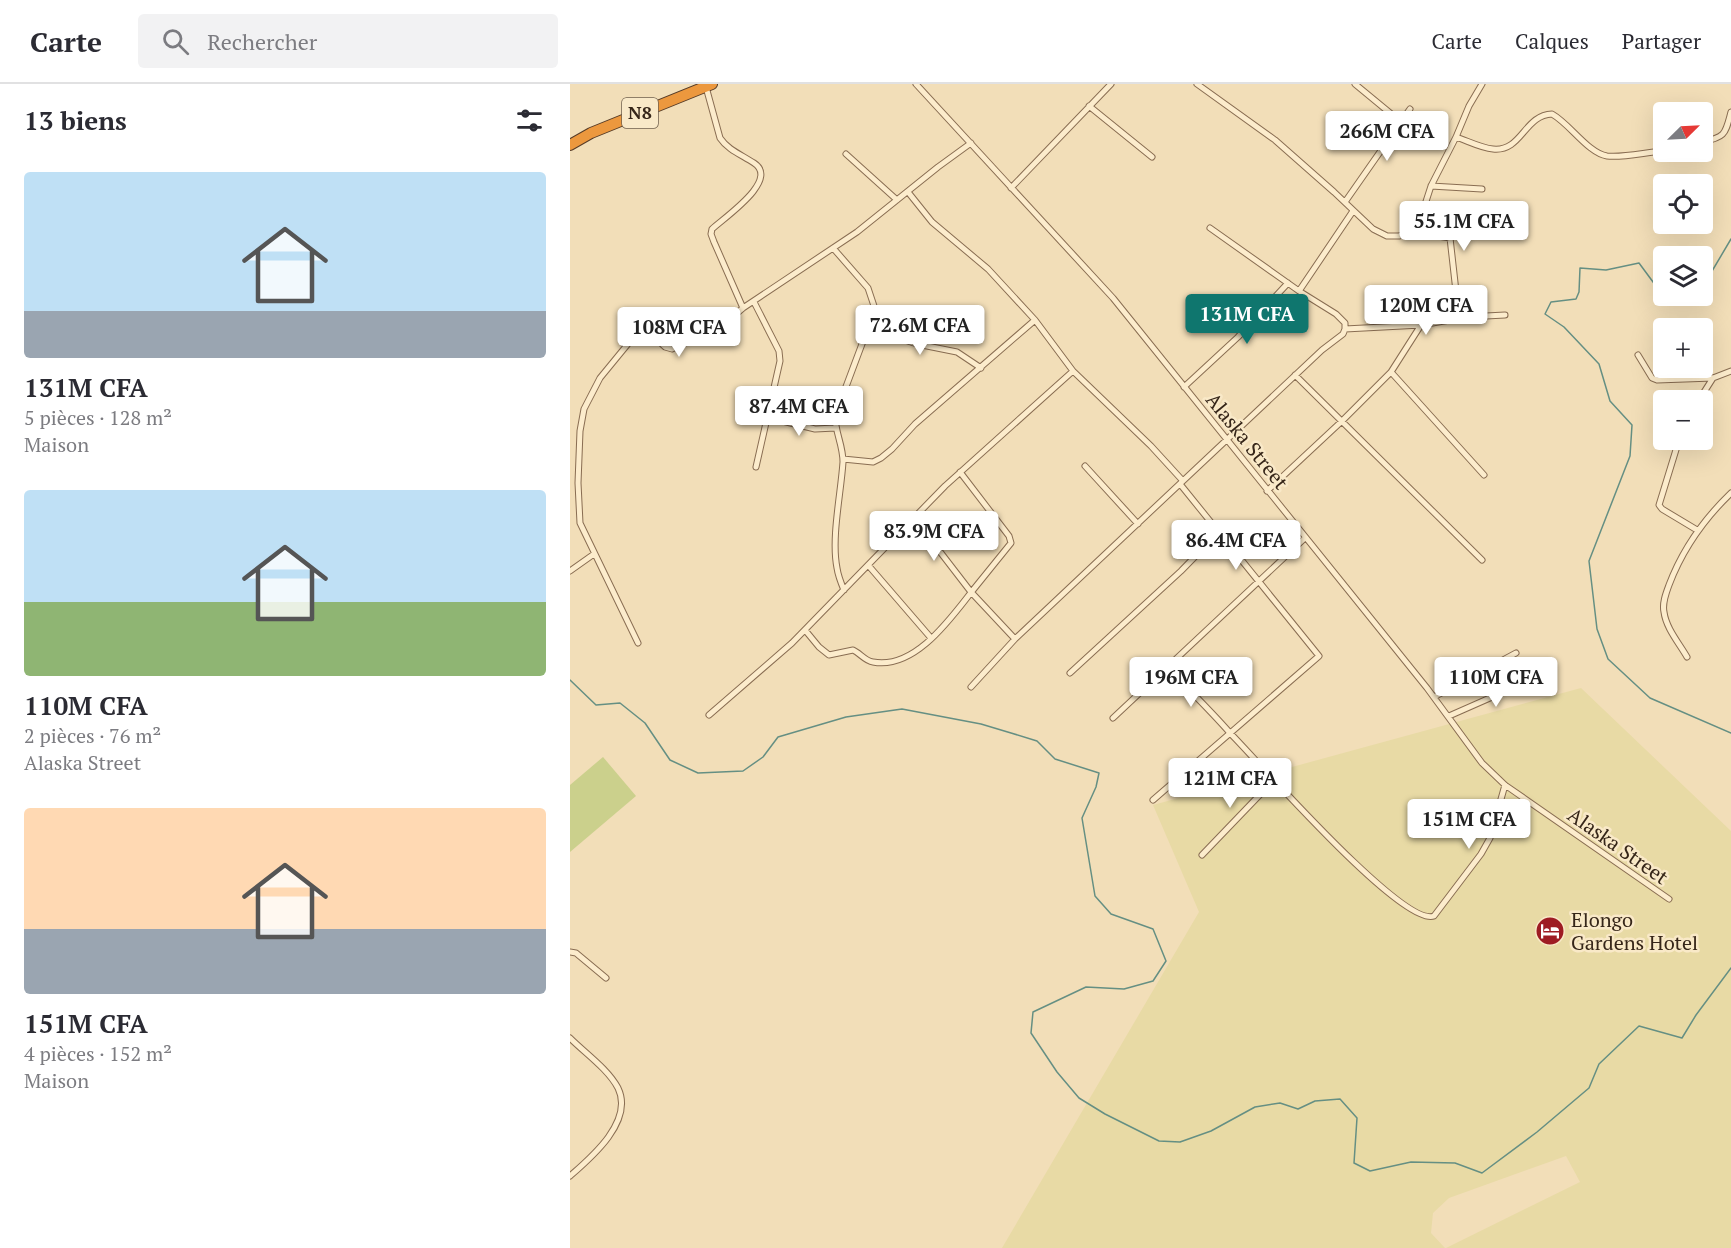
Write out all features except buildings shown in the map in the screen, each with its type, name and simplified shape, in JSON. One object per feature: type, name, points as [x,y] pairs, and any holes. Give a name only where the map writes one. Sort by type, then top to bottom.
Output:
[{"type":"highway","name":"N8","points":[[570,138],[589,128],[705,85]]},
{"type":"highway","name":"N8","points":[[570,145],[655,104]]},
{"type":"street","name":"Alaska Street","points":[[916,84],[1113,298],[1434,697],[1482,763],[1505,785],[1669,899]]},
{"type":"street","points":[[1011,188],[1112,84]]},
{"type":"street","points":[[1197,84],[1275,140],[1373,229],[1387,236],[1414,232],[1450,238],[1459,318]]},
{"type":"street","points":[[1354,84],[1401,122]]},
{"type":"street","points":[[1414,232],[1431,186],[1482,84]]},
{"type":"street","points":[[705,85],[720,138],[725,146],[757,165],[763,174],[754,192],[712,229],[711,234],[743,308]]},
{"type":"street","points":[[1089,106],[1152,157]]},
{"type":"street","points":[[1345,202],[1410,109]]},
{"type":"street","points":[[1713,139],[1725,134],[1731,112]]},
{"type":"street","points":[[1456,138],[1492,149],[1501,149],[1517,141],[1537,117],[1552,114],[1560,118],[1591,148],[1607,156],[1653,151]]},
{"type":"street","points":[[638,643],[580,523],[578,483],[580,431],[584,409],[600,378],[632,339],[642,333],[650,333],[665,347],[672,349],[717,329],[743,308],[857,232],[971,143]]},
{"type":"street","points":[[846,154],[897,200]]},
{"type":"street","points":[[1431,186],[1482,189]]},
{"type":"street","points":[[908,192],[932,222],[988,269],[1035,320],[1073,370],[1135,430],[1181,483],[1319,656],[1153,800]]},
{"type":"street","points":[[1299,291],[1353,211]]},
{"type":"street","points":[[971,687],[1016,639],[1295,375],[1343,334],[1345,323],[1336,314],[1299,291],[1210,228]]},
{"type":"street","points":[[833,248],[868,288],[874,306],[868,328],[838,406],[835,428],[841,442],[843,459],[836,551],[837,568],[844,590]]},
{"type":"street","points":[[1184,387],[1238,338],[1288,283]]},
{"type":"street","points":[[754,302],[779,351],[780,361],[756,467]]},
{"type":"street","points":[[1345,329],[1421,325],[1459,318],[1505,315]]},
{"type":"street","points":[[843,459],[873,462],[881,458],[915,424],[1035,320]]},
{"type":"street","points":[[1267,490],[1391,372],[1421,325]]},
{"type":"street","points":[[868,328],[917,344],[957,352],[981,368]]},
{"type":"street","points":[[1638,355],[1652,378],[1657,380],[1713,378],[1731,371]]},
{"type":"street","points":[[709,715],[805,630],[960,472],[1073,370]]},
{"type":"street","points":[[1391,372],[1484,475]]},
{"type":"street","points":[[1295,375],[1482,560]]},
{"type":"street","points":[[1705,390],[1713,378]]},
{"type":"street","points":[[766,417],[815,429],[835,428]]},
{"type":"street","points":[[1676,450],[1659,505],[1697,530]]},
{"type":"street","points":[[1085,466],[1138,524]]},
{"type":"street","points":[[805,630],[829,655],[853,650],[872,662],[903,659],[950,621],[1011,543],[1011,539],[960,472]]},
{"type":"street","points":[[1687,657],[1670,628],[1663,605],[1683,551],[1697,530],[1731,493]]},
{"type":"street","points":[[914,518],[971,592],[1016,639]]},
{"type":"street","points":[[1070,673],[1181,571],[1220,531]]},
{"type":"street","points":[[1113,718],[1305,538]]},
{"type":"street","points":[[570,571],[594,554]]},
{"type":"street","points":[[868,565],[931,638]]},
{"type":"street","points":[[1434,697],[1516,653]]},
{"type":"street","points":[[1167,666],[1371,879],[1398,901],[1429,918],[1442,908],[1481,854],[1497,819],[1505,785]]},
{"type":"street","points":[[1449,717],[1533,679]]},
{"type":"street","points":[[1202,855],[1274,780]]},
{"type":"street","points":[[570,952],[576,953],[606,978]]},
{"type":"street","points":[[570,1038],[617,1086],[621,1097],[621,1111],[608,1136],[590,1159],[570,1176]]},
{"type":"shaded area","points":[[1581,688],[1731,831],[1731,1248],[1446,1248],[1580,1182],[1566,1156],[1449,1198],[1433,1213],[1431,1233],[1445,1248],[1002,1248],[1199,912],[1153,805]]},
{"type":"green space","points":[[603,757],[636,796],[570,852],[570,785]]},
{"type":"waterway","points":[[1713,269],[1731,239]]},
{"type":"waterway","points":[[1653,282],[1639,263],[1606,270],[1580,268],[1579,292],[1576,299],[1551,302],[1545,314],[1564,327],[1599,364],[1610,401],[1632,425],[1630,456],[1589,561],[1597,629],[1608,659],[1650,698],[1731,733]]},
{"type":"waterway","points":[[570,680],[596,705],[620,703],[645,723],[670,760],[698,773],[743,771],[763,757],[778,737],[846,717],[902,709],[981,724],[1037,741],[1055,759],[1099,773],[1096,787],[1082,818],[1095,896],[1111,914],[1153,929],[1166,961],[1153,981],[1124,989],[1086,987],[1033,1012],[1031,1033],[1057,1072],[1079,1098],[1159,1141],[1180,1142],[1211,1131],[1255,1107],[1280,1103],[1298,1109],[1315,1101],[1340,1099],[1357,1118],[1354,1163],[1370,1171],[1411,1162],[1455,1163],[1482,1173],[1537,1132],[1589,1088],[1599,1064],[1639,1026],[1682,1038],[1731,968]]},
{"type":"place","name":"Elongo Gardens Hotel","points":[[1550,931]]}]
